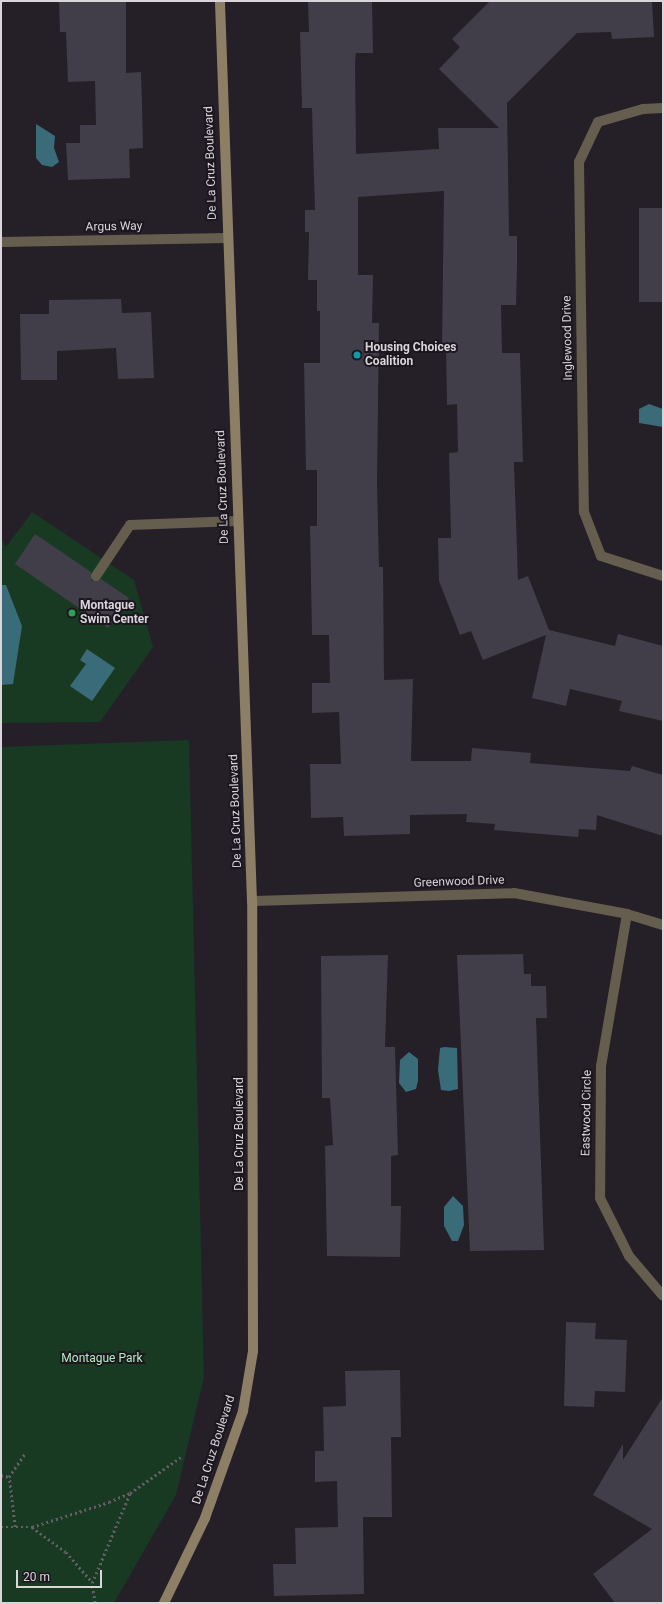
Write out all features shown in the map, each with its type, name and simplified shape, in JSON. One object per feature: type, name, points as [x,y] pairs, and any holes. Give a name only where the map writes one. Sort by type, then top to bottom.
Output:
[{"type":"main road","name":"De La Cruz Boulevard","points":[[164,1603],[205,1518],[243,1411],[253,1351],[252,901],[227,238],[220,1]]},
{"type":"street","name":"Inglewood Drive","points":[[663,108],[643,109],[598,122],[579,162],[584,512],[601,556],[663,576]]},
{"type":"street","name":"Argus Way","points":[[1,242],[227,238]]},
{"type":"street","points":[[96,576],[130,525],[238,521]]},
{"type":"street","name":"Greenwood Drive","points":[[252,901],[514,893],[627,914],[663,925]]},
{"type":"street","name":"Eastwood Circle","points":[[627,914],[601,1066],[600,1198],[628,1256],[663,1296]]},
{"type":"path","points":[[15,1527],[9,1477],[25,1453]]},
{"type":"path","points":[[1,1527],[32,1527],[130,1493],[181,1457]]},
{"type":"path","points":[[1,1475],[9,1477]]},
{"type":"path","points":[[95,1603],[92,1583],[130,1493]]},
{"type":"path","points":[[32,1527],[66,1552],[92,1583]]},
{"type":"green space","name":"Montague Swim Center","points":[[32,512],[134,580],[153,647],[100,722],[1,723],[1,538],[6,547]]},
{"type":"green space","name":"Montague Park","points":[[189,740],[204,1377],[176,1495],[114,1603],[1,1603],[1,747]]},
{"type":"water","points":[[36,124],[55,136],[54,148],[59,162],[52,167],[42,165],[36,158]]},
{"type":"water","points":[[649,404],[663,409],[663,427],[639,423],[639,409]]},
{"type":"water","points":[[1,585],[6,585],[22,626],[13,684],[1,685]]},
{"type":"water","points":[[87,649],[115,668],[92,701],[70,686],[86,664],[80,660]]},
{"type":"water","points":[[440,1048],[457,1048],[458,1089],[449,1091],[441,1090],[438,1070]]},
{"type":"water","points":[[409,1052],[418,1059],[418,1081],[416,1089],[406,1092],[399,1083],[400,1060]]},
{"type":"water","points":[[453,1196],[463,1206],[464,1225],[458,1241],[452,1241],[444,1226],[444,1207]]},
{"type":"building","points":[[59,1],[126,1],[126,73],[141,72],[143,148],[129,149],[130,178],[68,180],[66,143],[80,143],[80,125],[96,125],[95,81],[68,82],[66,32],[60,32]]},
{"type":"building","points":[[372,1],[373,53],[356,53],[355,61],[356,154],[439,149],[438,128],[499,128],[439,69],[460,47],[452,39],[490,1],[652,1],[654,37],[612,39],[611,32],[577,33],[507,103],[509,236],[517,236],[516,305],[501,305],[502,353],[520,353],[523,462],[514,462],[518,580],[528,576],[549,630],[615,646],[618,634],[663,646],[663,721],[619,711],[622,701],[570,689],[566,706],[532,698],[546,635],[483,660],[471,631],[460,635],[439,581],[438,538],[451,538],[449,453],[458,452],[457,404],[447,405],[446,346],[442,346],[444,191],[358,197],[358,275],[373,275],[372,323],[379,323],[377,483],[379,567],[383,567],[384,680],[413,679],[411,761],[471,761],[472,748],[531,753],[530,763],[630,771],[632,766],[663,775],[663,836],[597,815],[596,830],[579,829],[578,837],[494,830],[495,824],[466,822],[467,814],[410,815],[410,834],[344,836],[343,817],[311,818],[310,764],[341,764],[339,712],[312,713],[312,683],[330,683],[329,635],[312,635],[310,526],[317,526],[317,470],[306,470],[304,363],[320,363],[320,311],[317,311],[317,280],[308,280],[309,232],[305,232],[305,210],[315,210],[312,108],[302,108],[300,32],[309,32],[308,2]]},
{"type":"building","points":[[639,208],[663,208],[663,302],[639,302]]},
{"type":"building","points":[[121,299],[122,313],[151,312],[154,378],[118,379],[116,348],[57,351],[57,380],[21,380],[20,314],[49,314],[49,300]]},
{"type":"building","points":[[35,534],[91,572],[92,581],[101,579],[129,598],[108,628],[15,564]]},
{"type":"building","points":[[523,954],[524,974],[531,974],[531,986],[546,986],[547,1018],[536,1018],[544,1250],[470,1251],[457,955]]},
{"type":"building","points":[[388,955],[385,1047],[395,1047],[398,1155],[391,1156],[391,1206],[401,1206],[400,1257],[327,1256],[325,1146],[333,1145],[330,1098],[322,1098],[321,956]]},
{"type":"building","points":[[566,1322],[596,1323],[595,1339],[627,1340],[625,1392],[595,1391],[594,1407],[564,1406]]},
{"type":"building","points":[[400,1370],[401,1437],[391,1437],[392,1517],[363,1517],[364,1594],[274,1596],[273,1564],[296,1564],[295,1528],[338,1527],[337,1481],[315,1482],[315,1451],[324,1451],[323,1407],[346,1406],[345,1371]]},
{"type":"building","points":[[663,1397],[663,1603],[615,1603],[593,1574],[652,1529],[593,1495],[623,1444],[623,1460]]},
{"type":"place","name":"Housing Choices Coalition","points":[[357,355]]},
{"type":"place","name":"Montague Swim Center","points":[[72,613]]}]
